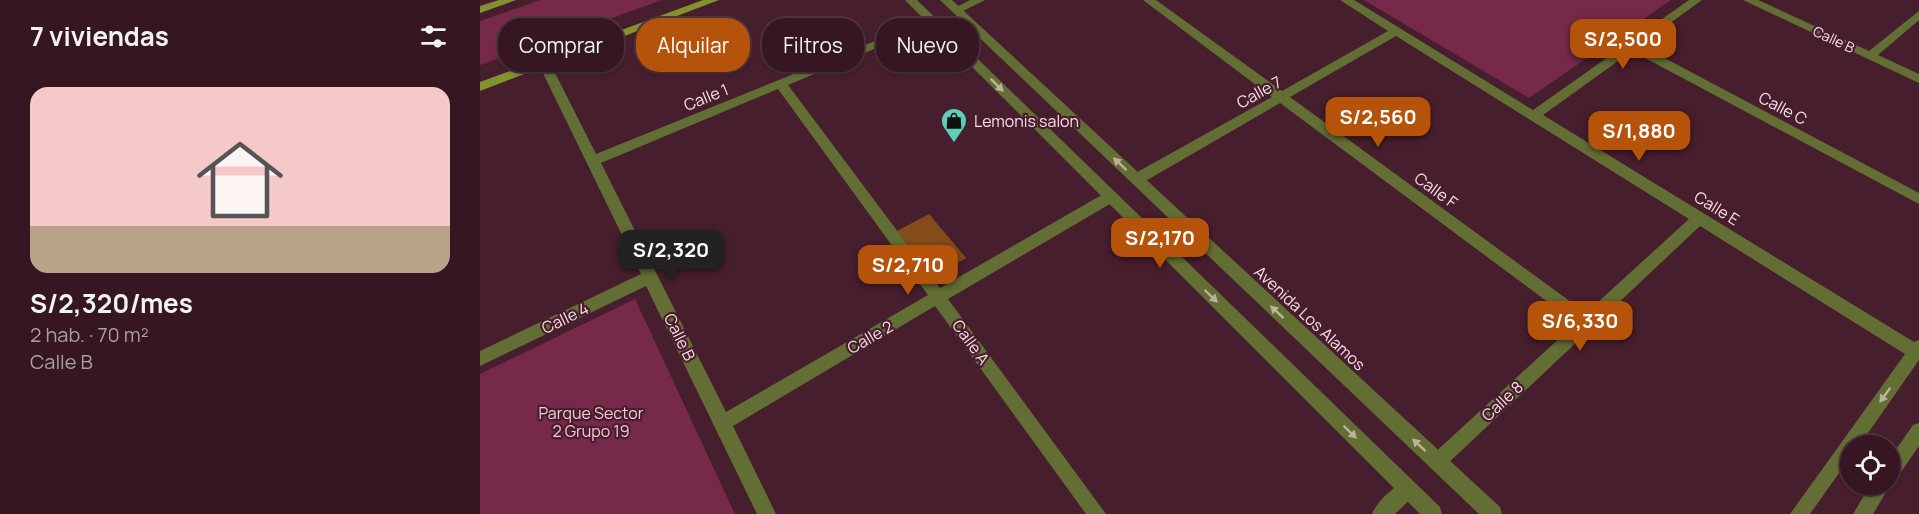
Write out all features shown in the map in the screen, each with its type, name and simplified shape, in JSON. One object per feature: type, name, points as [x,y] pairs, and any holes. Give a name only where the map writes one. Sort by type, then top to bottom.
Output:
[{"type":"main road","points":[[480,10],[510,0]]},
{"type":"main road","points":[[624,33],[713,0]]},
{"type":"main road","points":[[480,87],[520,72]]},
{"type":"street","points":[[911,0],[929,18]]},
{"type":"street","points":[[951,5],[979,0]]},
{"type":"street","name":"Calle F","points":[[1149,0],[1587,322]]},
{"type":"street","name":"Calle E","points":[[1346,0],[1917,350]]},
{"type":"street","points":[[1533,116],[1696,0]]},
{"type":"street","name":"Calle B","points":[[1749,0],[1919,79]]},
{"type":"street","name":"Avenida Los Alamos","points":[[951,5],[1493,514]]},
{"type":"street","points":[[1870,56],[1919,14]]},
{"type":"street","name":"Calle 7","points":[[1137,179],[1397,31]]},
{"type":"street","name":"Calle 1","points":[[593,161],[876,44]]},
{"type":"street","name":"Calle C","points":[[1632,46],[1919,200]]},
{"type":"street","points":[[979,67],[1433,514]]},
{"type":"street","name":"Calle B","points":[[548,72],[767,514]]},
{"type":"street","name":"Calle A","points":[[781,84],[1097,514]]},
{"type":"street","name":"Calle 2","points":[[722,423],[1110,196]]},
{"type":"street","name":"Calle 8","points":[[1437,462],[1699,218]]},
{"type":"street","name":"Calle 4","points":[[480,359],[650,277]]},
{"type":"street","points":[[1799,514],[1917,350]]},
{"type":"street","points":[[1900,459],[1919,431]]},
{"type":"street","points":[[1382,514],[1408,489]]},
{"type":"street","points":[[1862,514],[1875,495]]},
{"type":"green space","points":[[541,0],[662,0],[612,18],[498,18],[498,59],[480,65],[480,21]]},
{"type":"green space","points":[[1364,0],[1671,0],[1529,98]]},
{"type":"green space","name":"Parque Sector 2 Grupo 19","points":[[635,299],[735,514],[480,514],[480,374]]},
{"type":"building","points":[[929,214],[966,258],[934,277],[897,231]]},
{"type":"place","name":"Lemonis salon","points":[[954,144]]}]
